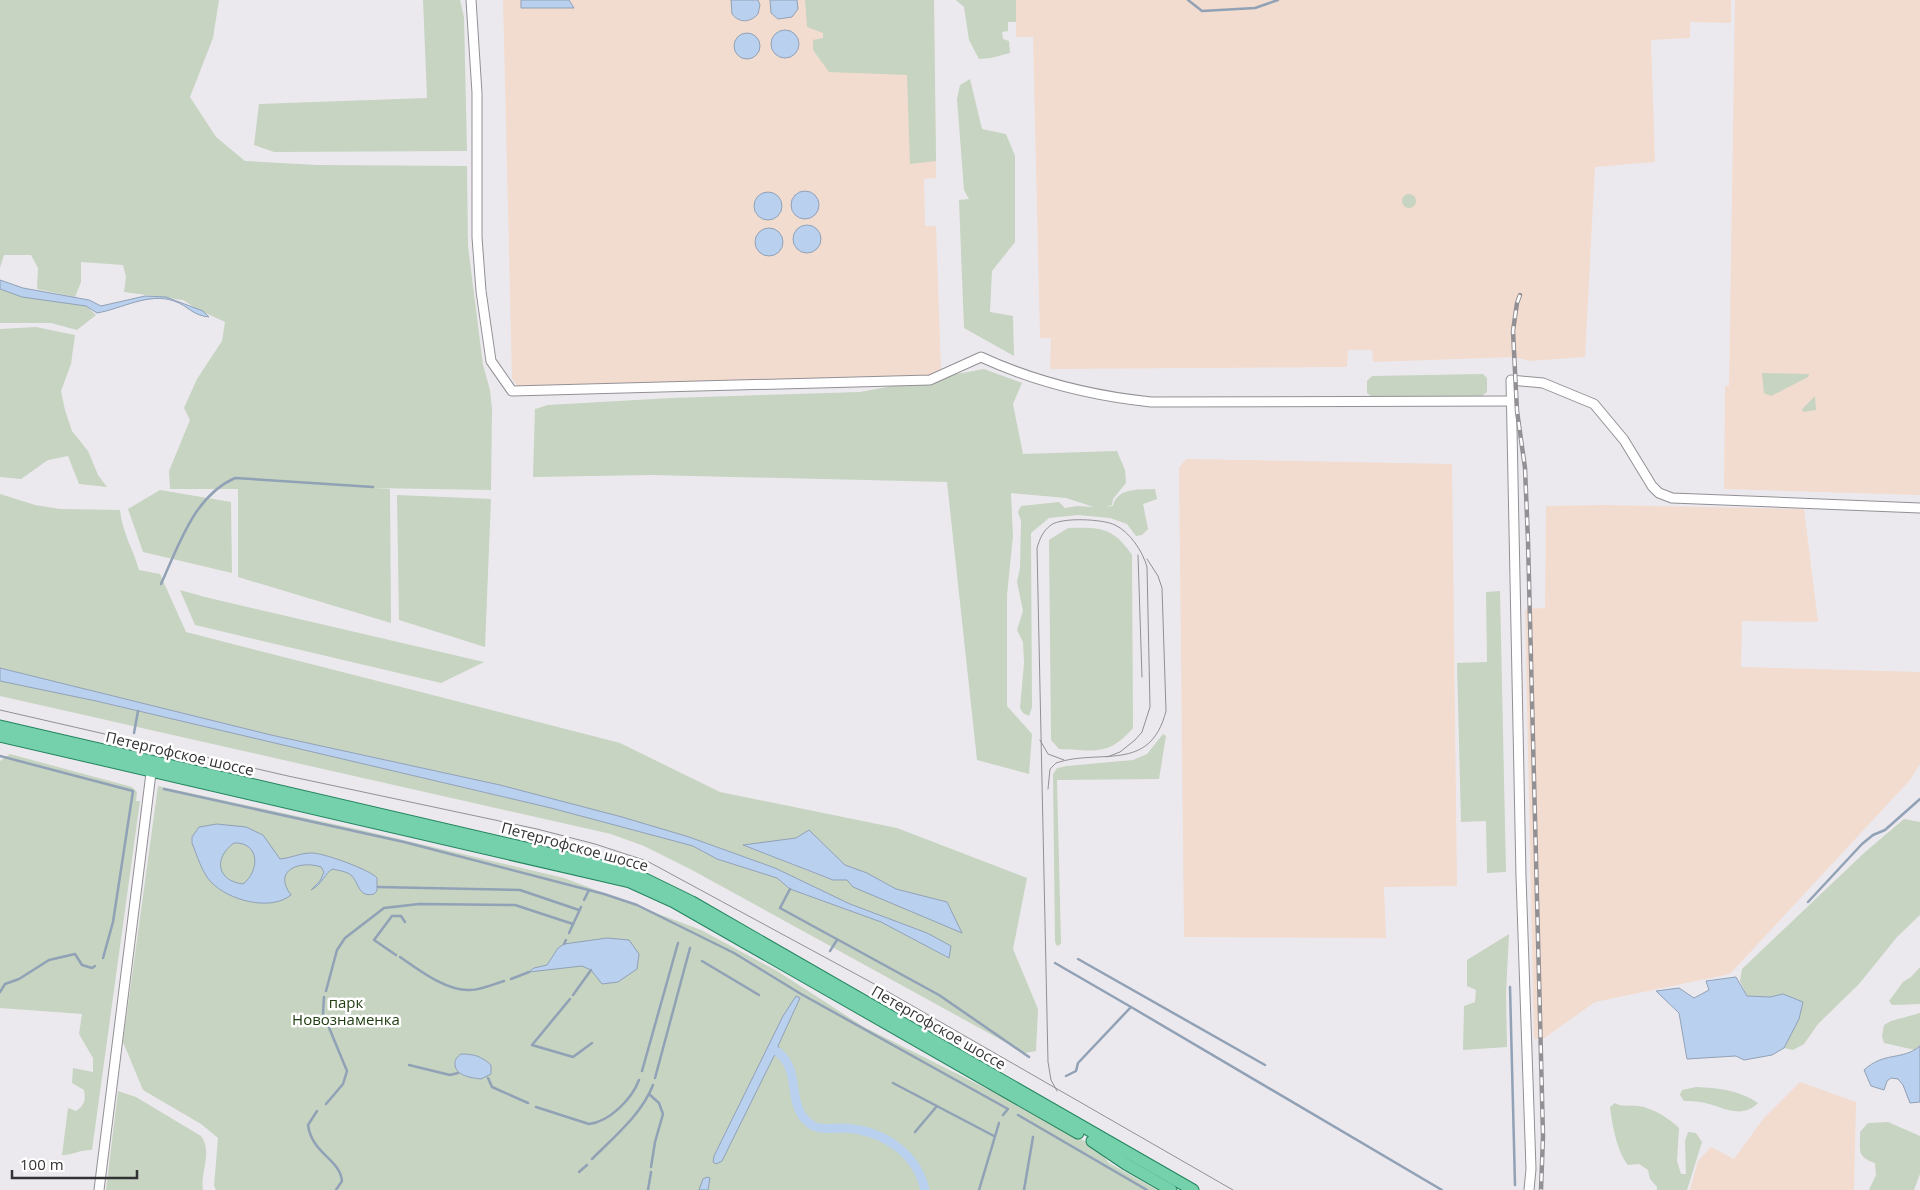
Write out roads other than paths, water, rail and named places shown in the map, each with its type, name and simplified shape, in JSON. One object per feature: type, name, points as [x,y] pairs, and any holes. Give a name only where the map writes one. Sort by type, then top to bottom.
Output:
[{"type":"main road","name":"Петергофское шоссе","points":[[0,726],[152,767],[593,872],[643,888],[728,932],[1102,1147],[1126,1164],[1171,1190]]},
{"type":"main road","name":"Петергофское шоссе","points":[[0,736],[546,852],[643,878],[700,906],[1193,1190]]},
{"type":"street","points":[[471,0],[477,93],[477,237],[481,291],[492,361],[512,391],[930,380],[981,357],[1056,384],[1127,400],[1151,402],[1512,401]]},
{"type":"street","points":[[1529,1190],[1531,1169],[1521,866],[1511,380],[1529,380],[1558,388],[1594,404],[1624,440],[1652,486],[1659,493],[1672,498],[1920,508]]},
{"type":"street","points":[[99,1190],[152,767]]},
{"type":"water","points":[[521,0],[569,0],[574,8],[521,8]]},
{"type":"water","points":[[731,0],[758,0],[760,5],[758,14],[752,19],[745,21],[738,19],[732,14]]},
{"type":"water","points":[[770,0],[797,0],[798,9],[792,17],[778,19],[771,13]]},
{"type":"water","points":[[785,30],[795,34],[799,44],[795,54],[785,58],[775,54],[771,44],[775,34]]},
{"type":"water","points":[[747,33],[756,37],[760,46],[756,55],[747,59],[738,55],[734,46],[738,37]]},
{"type":"water","points":[[805,191],[815,195],[819,205],[815,215],[805,219],[795,215],[791,205],[795,195]]},
{"type":"water","points":[[768,192],[778,196],[782,206],[778,216],[768,220],[758,216],[754,206],[758,196]]},
{"type":"water","points":[[807,225],[817,229],[821,239],[817,249],[807,253],[797,249],[793,239],[797,229]]},
{"type":"water","points":[[769,228],[779,232],[783,242],[779,252],[769,256],[759,252],[755,242],[759,232]]},
{"type":"water","points":[[0,280],[23,288],[89,300],[101,306],[145,296],[166,297],[203,311],[209,317],[198,314],[174,301],[164,299],[135,302],[97,313],[86,306],[22,297],[0,289]]},
{"type":"water","points":[[0,668],[271,735],[500,785],[622,817],[689,837],[775,868],[850,904],[927,933],[951,946],[949,958],[881,922],[790,889],[777,878],[717,859],[693,846],[551,808],[96,701],[0,681]]},
{"type":"water","points":[[217,824],[246,827],[263,835],[280,859],[316,853],[346,862],[377,878],[377,891],[374,894],[365,894],[360,890],[350,874],[333,869],[311,890],[320,881],[324,872],[321,867],[305,865],[297,866],[287,873],[285,879],[286,886],[291,895],[282,900],[272,903],[261,903],[238,899],[218,888],[205,874],[192,843],[192,837],[199,827]],"holes":[[[234,843],[249,847],[255,858],[252,872],[243,884],[228,878],[223,874],[221,868],[223,855],[227,849]]]},
{"type":"water","points":[[809,830],[845,865],[867,873],[896,889],[947,902],[962,933],[853,887],[847,880],[833,880],[743,845],[796,838]]},
{"type":"water","points":[[607,938],[629,940],[639,954],[637,969],[618,982],[602,984],[591,970],[582,966],[529,972],[534,968],[547,965],[558,948],[564,944]]},
{"type":"water","points":[[1736,977],[1747,996],[1770,997],[1783,994],[1803,1002],[1799,1019],[1784,1048],[1772,1055],[1744,1060],[1736,1056],[1687,1059],[1679,1013],[1656,991],[1679,988],[1694,998],[1709,990],[1706,981]]},
{"type":"water","points":[[796,996],[800,998],[778,1046],[787,1059],[776,1054],[774,1056],[722,1161],[716,1164],[713,1162],[714,1156],[783,1016]]},
{"type":"water","points":[[1920,1046],[1920,1102],[1910,1103],[1903,1085],[1898,1079],[1891,1078],[1887,1081],[1884,1090],[1871,1086],[1864,1070],[1879,1060],[1913,1051]]},
{"type":"water","points":[[461,1054],[474,1055],[484,1059],[491,1065],[491,1074],[481,1079],[461,1074],[456,1068],[455,1061]]},
{"type":"water","points":[[710,1178],[708,1190],[699,1190],[703,1179]]},
{"type":"waterway","points":[[1188,0],[1202,11],[1255,8],[1278,0]]},
{"type":"waterway","points":[[161,584],[189,523],[198,509],[221,486],[235,478],[373,487]]},
{"type":"waterway","points":[[134,733],[138,711]]},
{"type":"waterway","points":[[0,756],[133,791],[113,922],[103,958]]},
{"type":"waterway","points":[[164,789],[404,842],[604,894],[637,905],[734,953],[801,994],[1008,1109],[1003,1115]]},
{"type":"waterway","points":[[1808,902],[1862,844],[1873,835],[1885,830],[1920,799]]},
{"type":"waterway","points":[[378,887],[520,890],[579,910]]},
{"type":"waterway","points":[[790,889],[780,908],[939,995],[1029,1057]]},
{"type":"waterway","points":[[584,900],[589,890]]},
{"type":"waterway","points":[[326,991],[337,950],[345,938],[384,908],[419,904],[515,905],[573,924]]},
{"type":"waterway","points":[[569,933],[581,907]]},
{"type":"waterway","points":[[396,955],[374,940],[392,916],[401,916],[405,922]]},
{"type":"waterway","points":[[564,944],[566,940]]},
{"type":"waterway","points":[[830,951],[837,940]]},
{"type":"waterway","points":[[642,1071],[678,943]]},
{"type":"waterway","points":[[655,1078],[690,948]]},
{"type":"waterway","points":[[0,992],[5,984],[19,979],[49,960],[75,954],[82,965],[92,968],[95,966]]},
{"type":"waterway","points":[[400,957],[433,979],[452,987],[470,990],[479,989],[504,981]]},
{"type":"waterway","points":[[1078,959],[1265,1065]]},
{"type":"waterway","points":[[702,961],[759,995]]},
{"type":"waterway","points":[[1055,963],[1131,1007]]},
{"type":"waterway","points":[[573,995],[591,970]]},
{"type":"waterway","points":[[511,979],[529,972]]},
{"type":"waterway","points":[[1510,987],[1515,1185]]},
{"type":"waterway","points":[[324,997],[323,1013],[347,1071],[343,1084],[326,1104]]},
{"type":"waterway","points":[[570,999],[532,1045],[573,1057],[592,1043]]},
{"type":"waterway","points":[[1066,1076],[1076,1071],[1078,1063],[1131,1007],[1442,1190]]},
{"type":"waterway","points":[[778,1052],[790,1069],[798,1107],[809,1123],[821,1128],[857,1130],[883,1138],[895,1145],[914,1164],[925,1190]]},
{"type":"waterway","points":[[409,1065],[450,1075],[458,1073]]},
{"type":"waterway","points":[[488,1078],[492,1087],[528,1103]]},
{"type":"waterway","points":[[536,1107],[589,1124],[597,1122],[619,1108],[631,1095],[639,1080]]},
{"type":"waterway","points":[[893,1083],[994,1136]]},
{"type":"waterway","points":[[592,1159],[634,1116],[642,1106],[653,1085]]},
{"type":"waterway","points":[[649,1094],[659,1103],[663,1114],[655,1142],[651,1167]]},
{"type":"waterway","points":[[915,1132],[937,1106]]},
{"type":"waterway","points":[[317,1111],[308,1125],[315,1143],[340,1173],[342,1181],[336,1190]]},
{"type":"waterway","points":[[1018,1115],[1147,1190]]},
{"type":"waterway","points":[[979,1190],[999,1123]]},
{"type":"waterway","points":[[1024,1190],[1033,1137]]},
{"type":"waterway","points":[[579,1172],[587,1165]]},
{"type":"waterway","points":[[648,1190],[651,1172]]},
{"type":"tram line","points":[[1057,1091],[1051,1080],[1048,1062],[1037,548],[1042,535],[1048,527],[1056,522],[1092,520],[1115,525],[1126,532],[1135,543],[1147,567],[1150,707],[1142,732],[1120,752],[1107,757]]},
{"type":"tram line","points":[[1138,555],[1142,677]]},
{"type":"tram line","points":[[1048,789],[1050,769],[1056,763],[1073,759],[1122,755],[1136,751],[1148,744],[1158,731],[1166,711],[1162,588],[1158,576],[1147,559]]},
{"type":"tram line","points":[[0,710],[288,776],[537,829],[595,844],[647,861],[878,986],[1233,1190]]},
{"type":"tram line","points":[[1040,740],[1048,754],[1064,760]]},
{"type":"railway","points":[[1520,295],[1513,331],[1517,411],[1525,468],[1528,541],[1543,1136],[1541,1190]]},
{"type":"park label","name":"парк Новознаменка","points":[[346,1010]]}]
